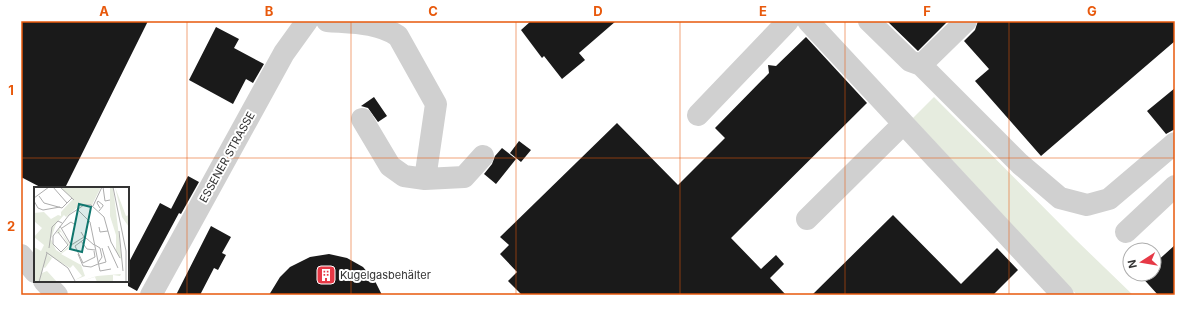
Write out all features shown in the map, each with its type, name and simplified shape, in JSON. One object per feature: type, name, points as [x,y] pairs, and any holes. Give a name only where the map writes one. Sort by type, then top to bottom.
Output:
[{"type":"street","name":"ESSENER STRASSE","points":[[151,295],[284,53],[307,21]]},
{"type":"street","points":[[327,21],[364,23],[388,29],[398,36],[436,104],[425,179]]},
{"type":"street","points":[[698,115],[788,21]]},
{"type":"street","points":[[808,21],[1063,295]]},
{"type":"street","points":[[869,21],[910,61],[922,65],[1020,164],[1060,198],[1087,205],[1108,199],[1175,143]]},
{"type":"street","points":[[922,65],[966,21]]},
{"type":"street","points":[[362,119],[390,166],[404,176],[425,179],[464,177],[483,156]]},
{"type":"street","points":[[807,219],[903,124]]},
{"type":"street","points":[[1126,232],[1175,186]]},
{"type":"street","points":[[21,255],[34,271]]},
{"type":"street","points":[[45,282],[57,295]]},
{"type":"shaded area","points":[[934,97],[1075,239],[1133,295],[1077,295],[913,118]]},
{"type":"building","points":[[21,21],[148,21],[65,187],[40,187],[21,177]]},
{"type":"building","points":[[531,21],[616,21],[579,53],[585,60],[562,79],[544,56],[542,58],[521,30]]},
{"type":"building","points":[[887,21],[948,21],[918,51]]},
{"type":"building","points":[[978,21],[1175,21],[1175,41],[1041,156],[975,81],[989,69],[964,41],[975,30]]},
{"type":"building","points":[[216,27],[239,39],[234,48],[264,64],[253,83],[246,79],[233,104],[189,80]]},
{"type":"building","points":[[806,37],[867,103],[731,238],[761,269],[776,255],[784,264],[770,278],[786,295],[522,295],[508,281],[517,272],[500,254],[509,245],[500,237],[617,123],[678,185],[725,138],[715,128],[769,73],[768,65],[776,66]]},
{"type":"building","points":[[1175,88],[1175,129],[1166,134],[1147,111]]},
{"type":"building","points":[[374,97],[387,116],[378,122],[368,108],[361,106]]},
{"type":"building","points":[[519,141],[531,150],[521,162],[510,153]]},
{"type":"building","points":[[502,148],[516,159],[496,184],[484,174],[492,164],[495,156]]},
{"type":"building","points":[[188,176],[199,182],[181,214],[171,209]]},
{"type":"building","points":[[160,203],[179,213],[137,291],[128,286],[129,262]]},
{"type":"building","points":[[893,215],[961,284],[997,248],[1018,270],[993,295],[812,295]]},
{"type":"building","points":[[211,226],[231,237],[222,253],[226,255],[218,270],[214,268],[200,295],[176,295]]},
{"type":"building","points":[[1175,245],[1175,295],[1158,295],[1146,282],[1162,282],[1162,257]]},
{"type":"building","name":"Kugelgasbehälter","points":[[329,254],[347,258],[363,267],[375,281],[382,295],[269,295],[280,277],[290,267],[310,257]]},
{"type":"place","name":"Kugelgasbehälter","points":[[326,275]]}]
